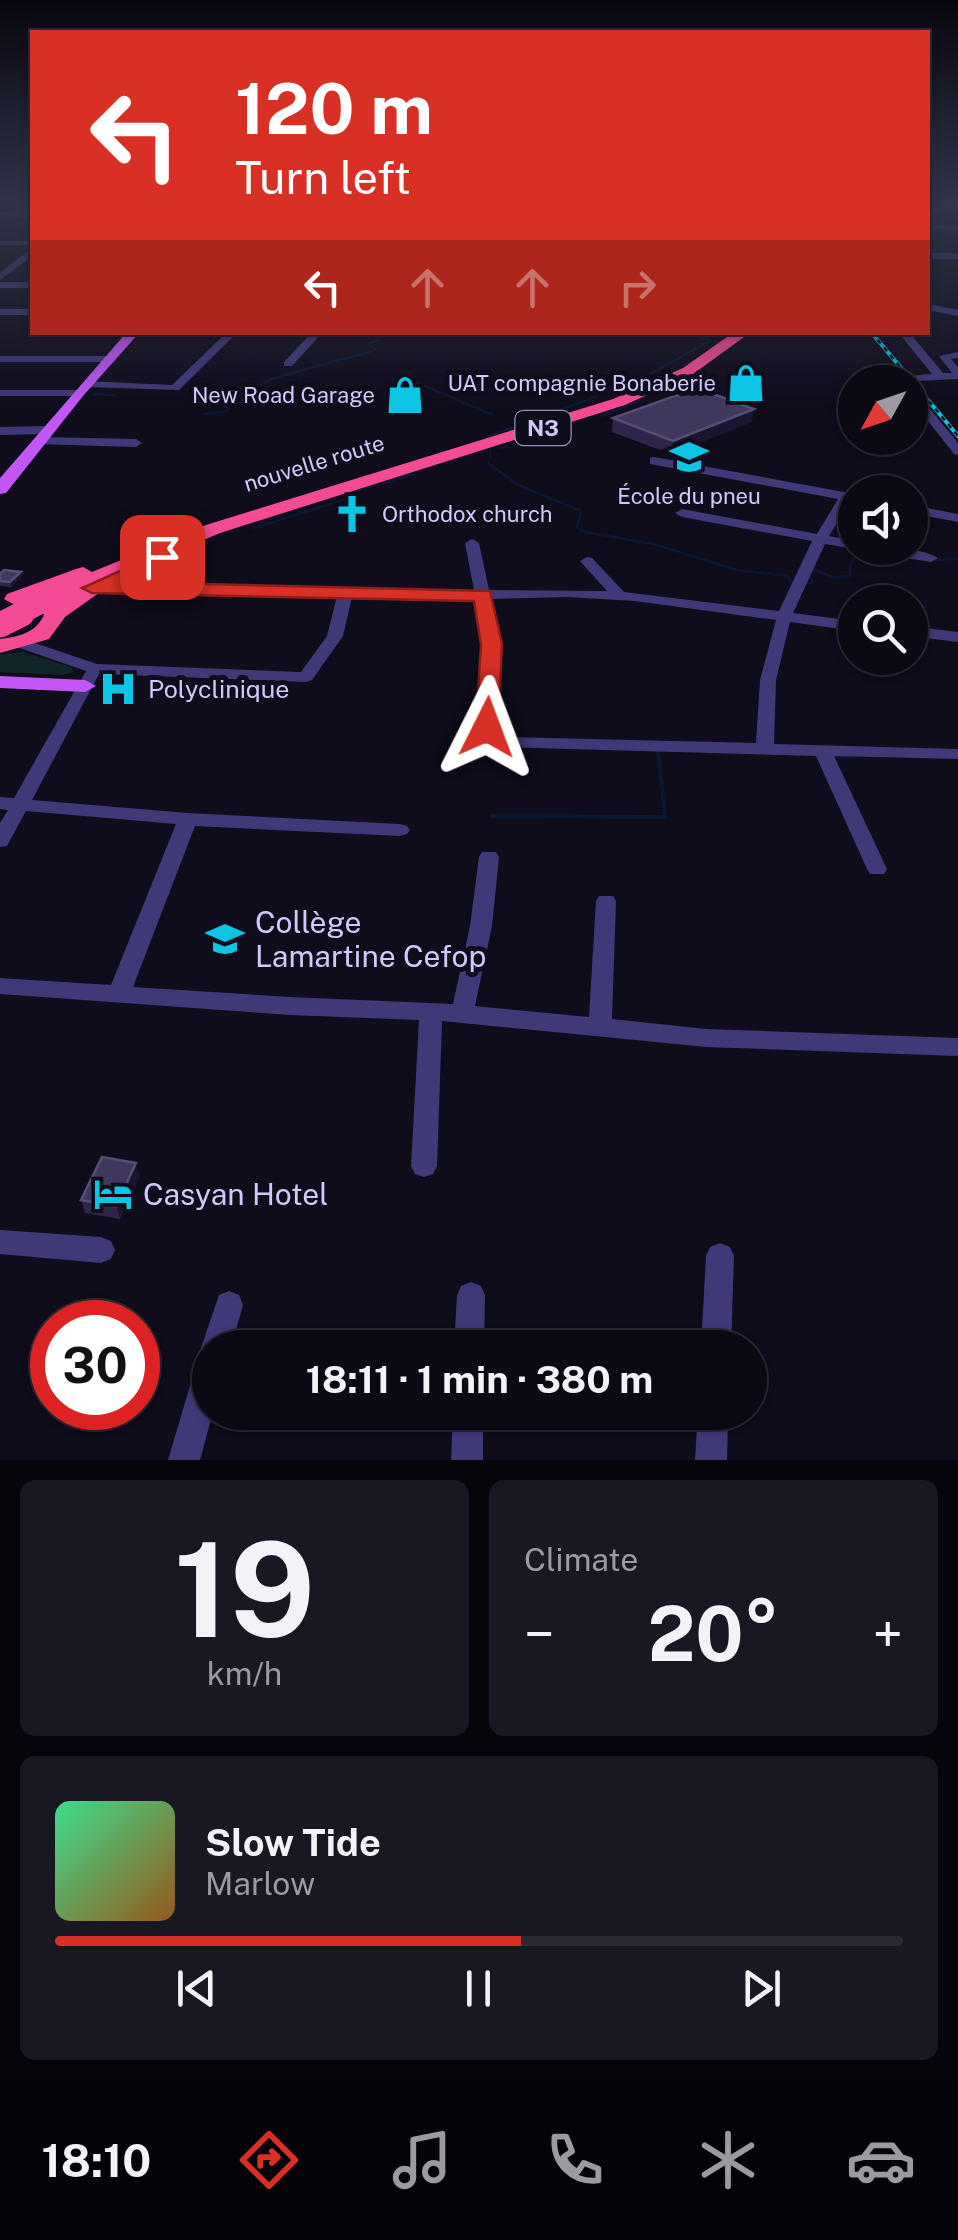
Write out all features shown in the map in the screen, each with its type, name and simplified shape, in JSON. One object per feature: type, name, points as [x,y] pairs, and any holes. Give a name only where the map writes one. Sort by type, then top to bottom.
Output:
[{"type":"highway","name":"nouvelle route","points":[[6,599],[194,528],[363,474],[465,449],[637,389],[690,363],[729,335]]},
{"type":"highway","name":"nouvelle route","points":[[10,644],[53,620],[82,587],[214,529],[644,392],[703,363],[740,335]]},
{"type":"highway","name":"nouvelle route","points":[[82,587],[189,546],[438,464],[465,449]]},
{"type":"highway","points":[[0,625],[82,587]]},
{"type":"highway","points":[[6,599],[42,602],[53,620]]},
{"type":"main road","points":[[0,489],[82,388],[131,335]]},
{"type":"main road","points":[[0,682],[86,671]]},
{"type":"street","points":[[0,285],[30,285]]},
{"type":"street","points":[[930,307],[956,311]]},
{"type":"street","points":[[0,312],[30,312]]},
{"type":"street","points":[[0,393],[82,388],[172,389],[230,335]]},
{"type":"street","points":[[288,364],[315,335]]},
{"type":"street","points":[[906,335],[940,376]]},
{"type":"street","points":[[958,355],[944,356],[958,375]]},
{"type":"street","points":[[0,359],[109,359]]},
{"type":"street","points":[[928,378],[958,375]]},
{"type":"street","points":[[928,414],[958,451]]},
{"type":"street","points":[[0,430],[136,443]]},
{"type":"street","points":[[654,461],[838,495]]},
{"type":"street","points":[[682,512],[838,542]]},
{"type":"street","points":[[928,512],[958,518]]},
{"type":"street","points":[[765,748],[762,704],[770,660],[796,583],[838,513]]},
{"type":"street","points":[[472,543],[492,644],[487,727],[491,736],[503,742],[958,754]]},
{"type":"street","points":[[587,561],[619,596]]},
{"type":"street","points":[[82,587],[619,596],[838,624]]},
{"type":"street","points":[[10,644],[86,671],[306,677],[335,636],[346,591]]},
{"type":"street","points":[[53,620],[54,637],[86,671]]},
{"type":"street","points":[[928,633],[958,637]]},
{"type":"street","points":[[0,841],[9,803],[86,671]]},
{"type":"street","points":[[822,749],[878,869]]},
{"type":"street","points":[[9,803],[188,819],[400,830]]},
{"type":"street","points":[[118,995],[188,819]]},
{"type":"street","points":[[462,1013],[481,926],[489,857]]},
{"type":"street","points":[[600,1027],[606,901]]},
{"type":"street","points":[[0,986],[462,1013],[706,1038],[958,1047]]},
{"type":"street","points":[[424,1166],[431,1012]]},
{"type":"street","points":[[0,1242],[101,1250]]},
{"type":"street","points":[[717,1330],[720,1256]]},
{"type":"street","points":[[470,1294],[470,1330]]},
{"type":"street","points":[[221,1330],[228,1306]]},
{"type":"street","points":[[184,1460],[193,1430]]},
{"type":"street","points":[[467,1460],[468,1430]]},
{"type":"street","points":[[711,1460],[712,1430]]},
{"type":"green space","points":[[23,652],[71,667],[74,672],[0,672],[0,654]]},
{"type":"building","points":[[697,388],[754,409],[673,441],[613,418]]},
{"type":"building","points":[[4,570],[21,572],[10,582],[0,581]]},
{"type":"building","points":[[102,1157],[136,1163],[116,1206],[81,1200]]},
{"type":"waterway","points":[[204,414],[224,412],[271,379],[376,350],[369,344],[385,335]]},
{"type":"waterway","points":[[486,437],[636,382],[711,340],[692,335]]},
{"type":"waterway","points":[[413,381],[493,415]]},
{"type":"waterway","points":[[94,394],[113,395]]},
{"type":"waterway","points":[[602,416],[639,401]]},
{"type":"waterway","points":[[501,448],[507,446]]},
{"type":"waterway","points":[[490,447],[490,458]]},
{"type":"waterway","points":[[488,463],[518,485],[581,511],[577,527],[585,532],[654,544],[737,570],[788,576],[790,582],[796,582]]},
{"type":"waterway","points":[[385,483],[414,474]]},
{"type":"waterway","points":[[352,492],[376,485]]},
{"type":"waterway","points":[[254,528],[343,500]]},
{"type":"waterway","points":[[933,560],[958,559]]},
{"type":"waterway","points":[[806,584],[813,582],[808,573],[813,569],[832,577],[850,576],[851,565]]},
{"type":"waterway","points":[[491,816],[665,817],[658,751]]},
{"type":"waterway","points":[[832,757],[858,756]]},
{"type":"railway","points":[[874,335],[958,436]]},
{"type":"place","name":"UAT compagnie Bonaberie","points":[[746,383]]},
{"type":"place","name":"New Road Garage","points":[[405,395]]},
{"type":"place","name":"École du pneu","points":[[689,457]]},
{"type":"place","name":"Orthodox church","points":[[352,514]]},
{"type":"place","name":"Polyclinique","points":[[118,689]]},
{"type":"place","name":"Collège Lamartine Cefop","points":[[225,939]]},
{"type":"place","name":"Casyan Hotel","points":[[113,1194]]},
{"type":"route","points":[[162,557],[92,588],[483,595],[492,644],[487,727]]}]
